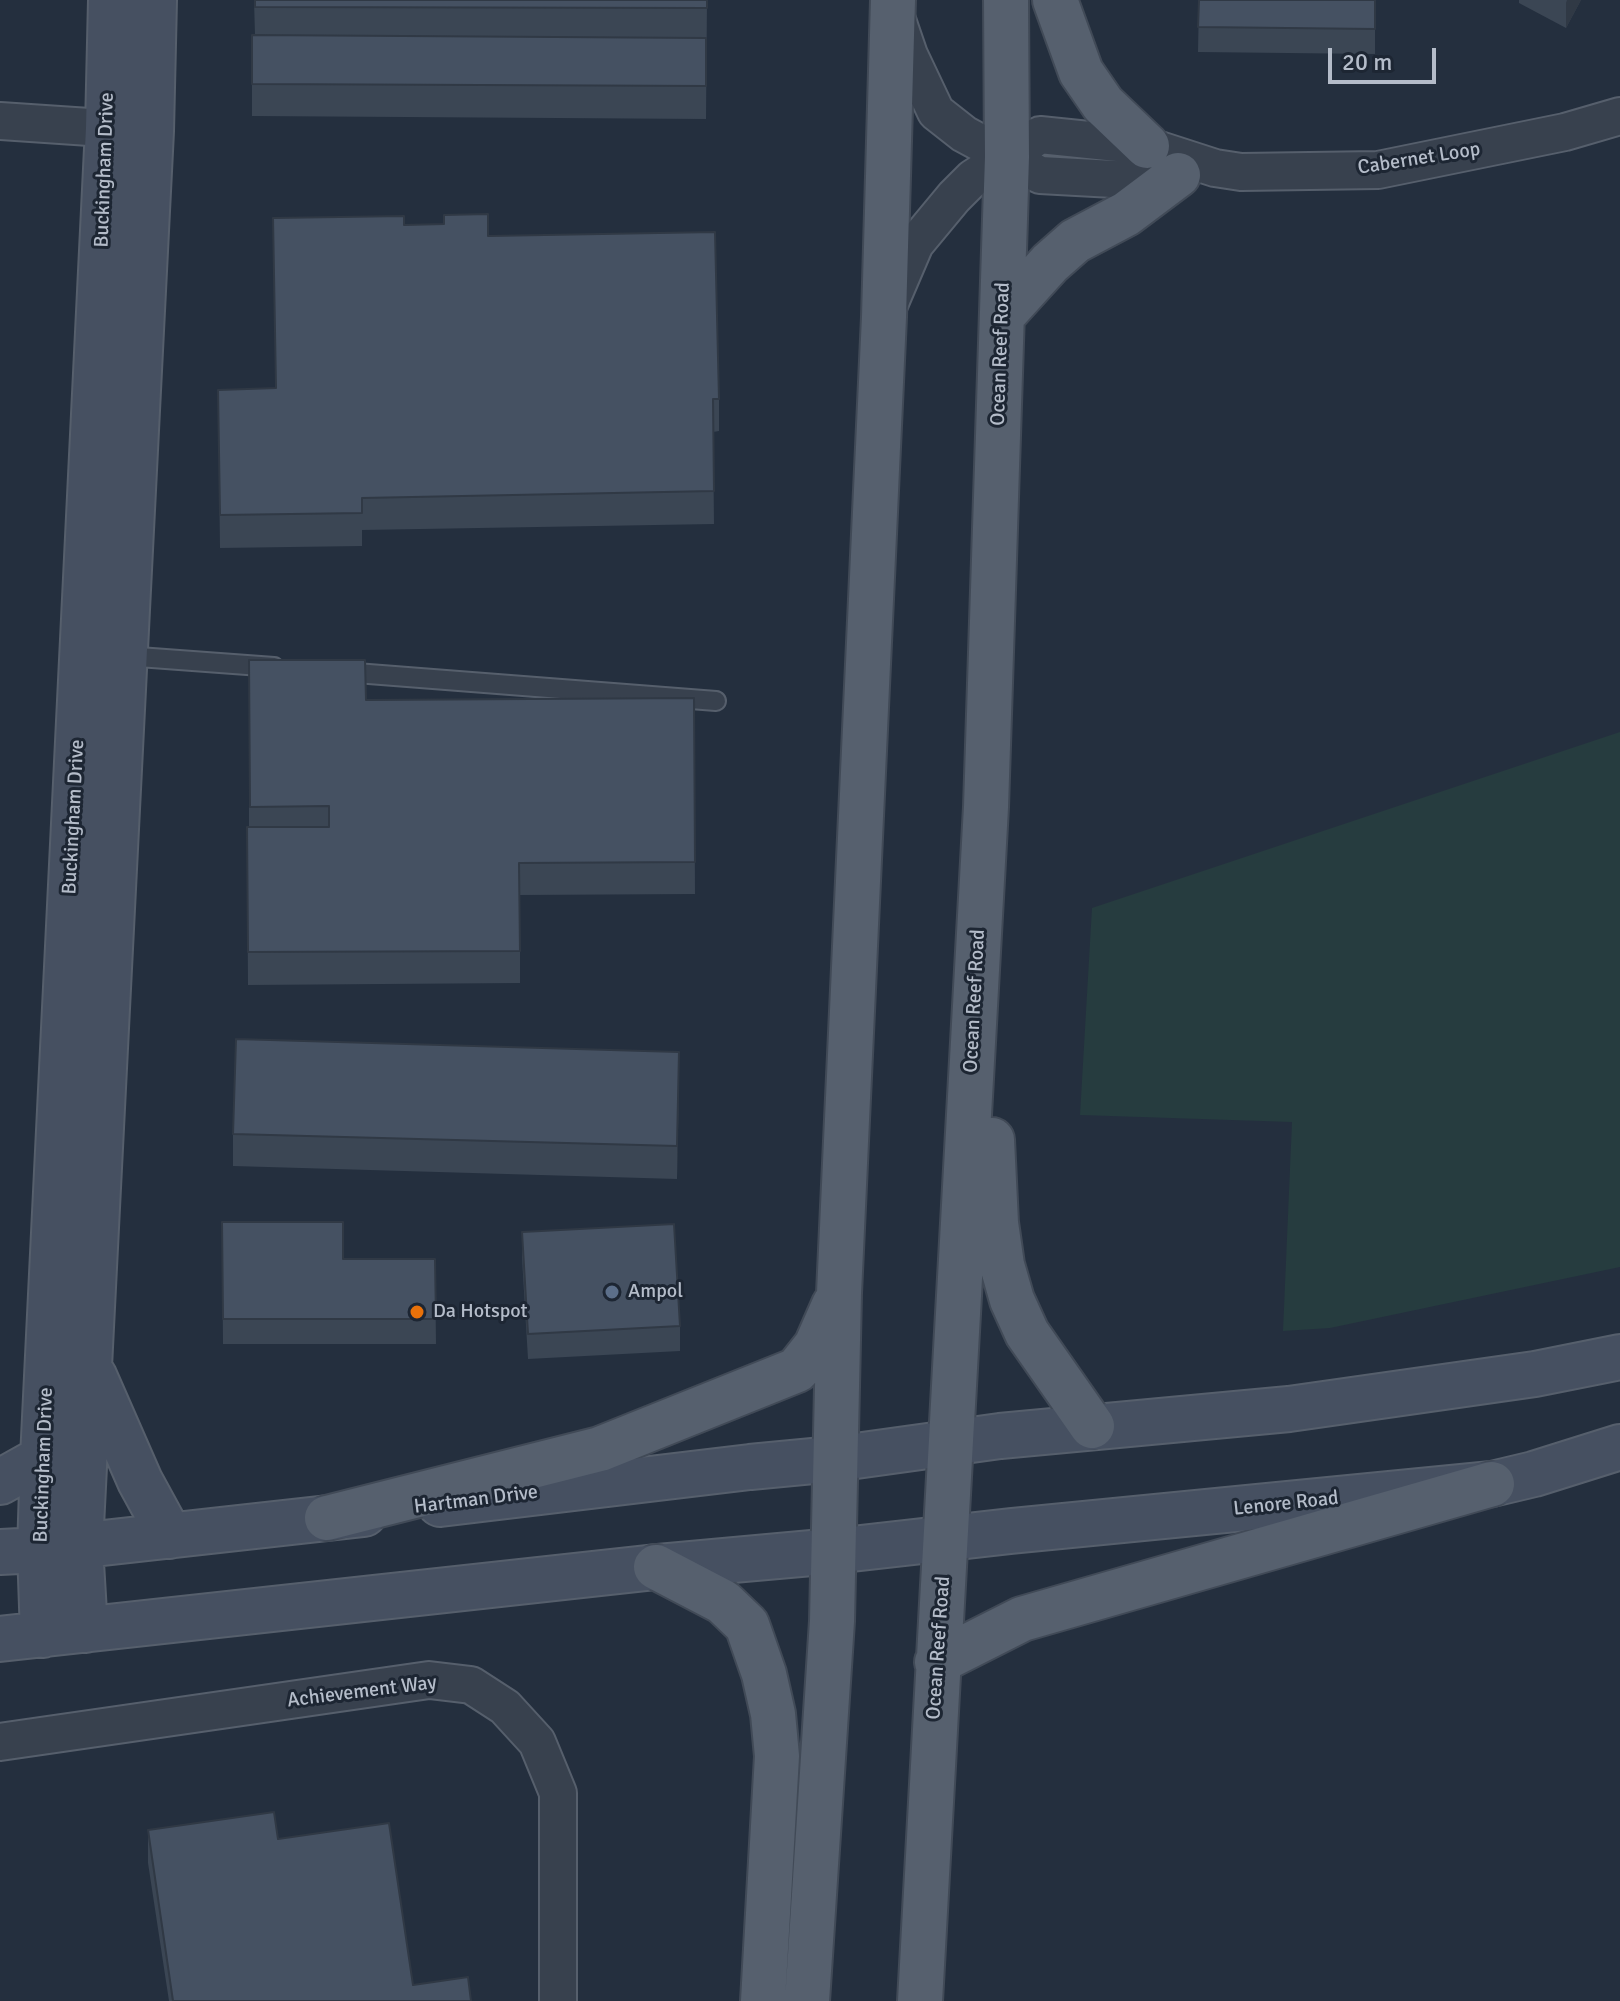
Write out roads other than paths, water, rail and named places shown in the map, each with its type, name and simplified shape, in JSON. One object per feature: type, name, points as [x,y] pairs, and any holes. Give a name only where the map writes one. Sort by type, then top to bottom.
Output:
[{"type":"main road","name":"Ocean Reef Road","points":[[920,2001],[986,807],[1007,157],[1006,0]]},
{"type":"main road","points":[[1002,316],[1050,263],[1075,241],[1126,214],[1180,163],[1103,104],[1081,72],[1055,0]]},
{"type":"main road","points":[[807,2001],[832,1621],[839,1293],[884,317],[893,4]]},
{"type":"main road","points":[[986,807],[997,923],[990,1092],[996,1223],[1002,1265],[1012,1300],[1027,1333],[1092,1426]]},
{"type":"main road","points":[[327,1518],[600,1449],[797,1370],[816,1346],[839,1293]]},
{"type":"main road","points":[[937,1662],[1022,1619],[1492,1484]]},
{"type":"main road","points":[[656,1567],[723,1602],[747,1625],[764,1674],[773,1714],[777,1756],[763,2001]]},
{"type":"street","name":"Buckingham Drive","points":[[64,1632],[40,1549],[108,128],[111,0]]},
{"type":"street","name":"Buckingham Drive","points":[[40,1549],[90,1366],[151,131],[154,0]]},
{"type":"street","name":"Cabernet Loop","points":[[893,4],[909,55],[936,112],[964,134],[1040,175],[1150,181],[1180,163],[1241,172],[1378,170],[1565,132],[1620,116]]},
{"type":"street","points":[[0,121],[151,131]]},
{"type":"street","points":[[884,317],[915,244],[973,178],[1007,157]]},
{"type":"street","points":[[952,1441],[1289,1409],[1535,1374],[1620,1357]]},
{"type":"street","points":[[90,1366],[140,1481],[170,1536]]},
{"type":"street","name":"Hartman Drive","points":[[40,1549],[834,1459],[952,1441]]},
{"type":"street","name":"Lenore Road","points":[[947,1538],[1492,1484],[1620,1447]]},
{"type":"street","points":[[0,1482],[43,1458]]},
{"type":"street","points":[[0,1639],[947,1538]]},
{"type":"street","name":"Achievement Way","points":[[0,1742],[429,1680],[471,1685],[505,1707],[537,1742],[558,1793],[558,2001]]},
{"type":"lane","points":[[125,656],[293,668]]},
{"type":"lane","points":[[324,671],[716,701]]},
{"type":"place","name":"Ampol","points":[[612,1292]]},
{"type":"place","name":"Da Hotspot","points":[[417,1312]]}]
